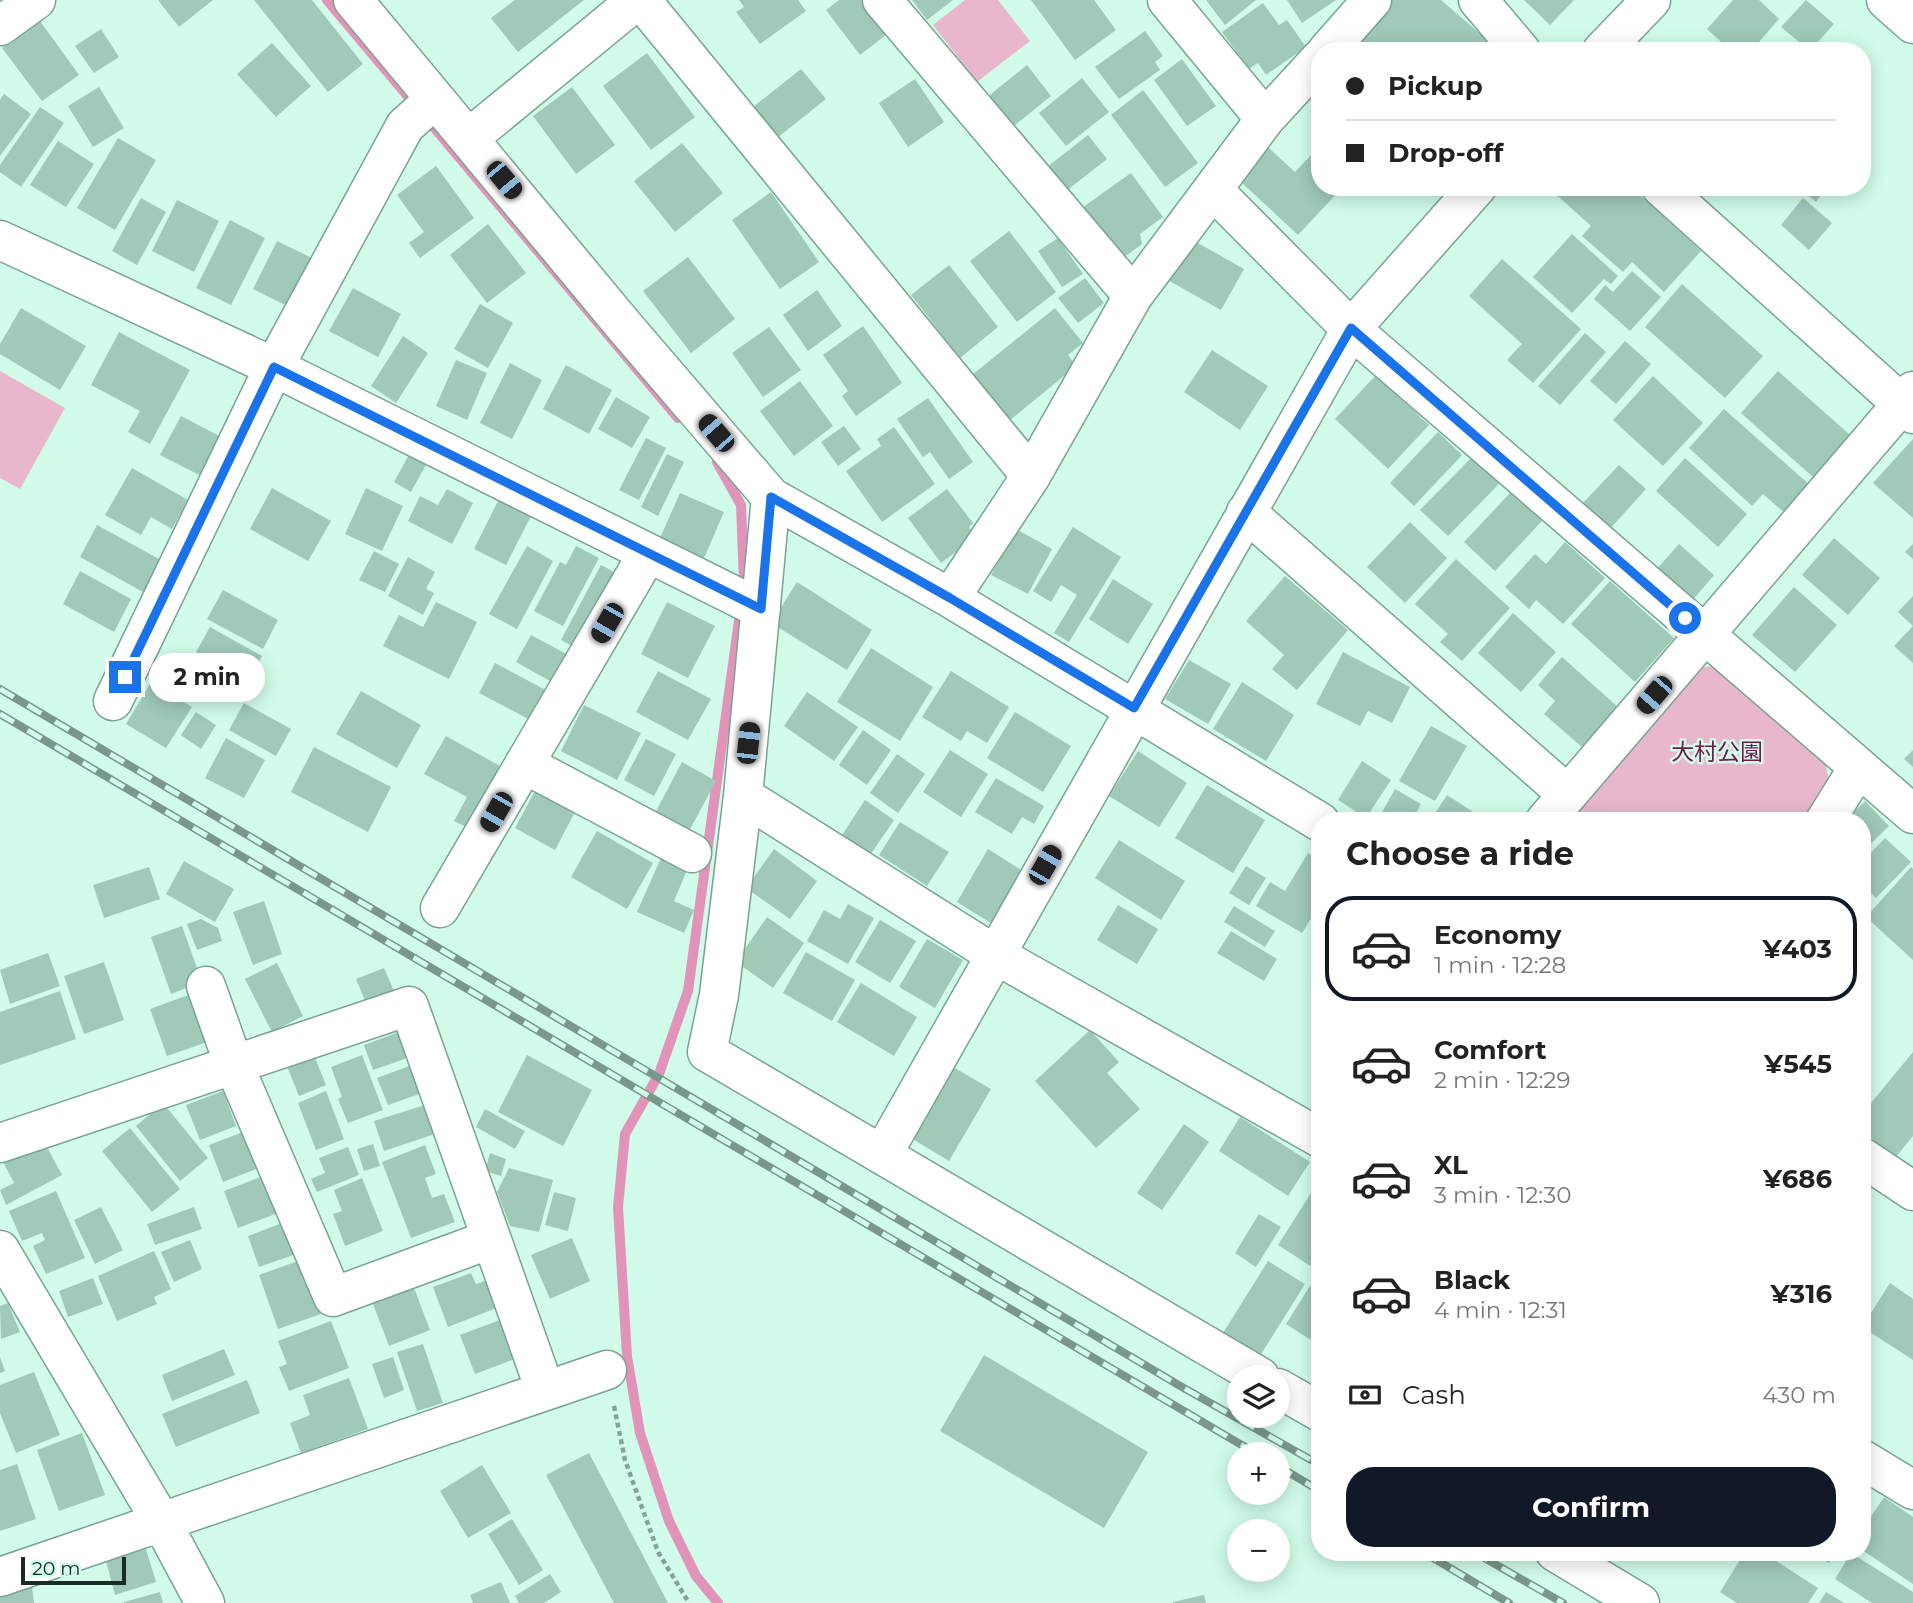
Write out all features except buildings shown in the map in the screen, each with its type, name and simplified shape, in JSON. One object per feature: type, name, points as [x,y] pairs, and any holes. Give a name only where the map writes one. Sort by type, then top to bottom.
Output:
[{"type":"street","points":[[354,0],[625,327],[771,497],[950,598],[1311,816]]},
{"type":"street","points":[[469,138],[639,0],[1031,476]]},
{"type":"street","points":[[882,0],[1133,296]]},
{"type":"street","points":[[1167,0],[1265,119]]},
{"type":"street","points":[[1335,42],[1372,0]]},
{"type":"street","points":[[1478,0],[1513,42]]},
{"type":"street","points":[[1611,42],[1651,0]]},
{"type":"street","points":[[1886,0],[1913,24]]},
{"type":"street","points":[[950,598],[1031,476],[1133,296],[1265,119],[1311,69]]},
{"type":"street","points":[[113,701],[274,367],[405,125],[435,99]]},
{"type":"street","points":[[1213,190],[1351,328],[1913,814]]},
{"type":"street","points":[[882,1155],[1351,328],[1469,196]]},
{"type":"street","points":[[1247,512],[1556,808],[1909,403],[1671,196]]},
{"type":"street","points":[[0,240],[274,367],[761,609]]},
{"type":"street","points":[[771,497],[743,796],[719,995],[706,1052],[1240,1365]]},
{"type":"street","points":[[440,908],[648,553]]},
{"type":"street","points":[[524,764],[692,853]]},
{"type":"street","points":[[1831,812],[1858,768]]},
{"type":"street","points":[[743,796],[994,954],[1311,1133]]},
{"type":"street","points":[[206,986],[234,1065],[333,1297],[491,1238]]},
{"type":"street","points":[[0,1143],[409,1006],[545,1391]]},
{"type":"street","points":[[1871,1163],[1913,1191]]},
{"type":"street","points":[[0,1250],[161,1521],[205,1603]]},
{"type":"street","points":[[0,1577],[607,1370]]},
{"type":"street","points":[[1290,1395],[1311,1407]]},
{"type":"street","points":[[1871,1464],[1913,1490]]},
{"type":"street","points":[[1570,1561],[1640,1603]]},
{"type":"path","points":[[607,1370],[625,1460],[658,1552],[689,1603]]},
{"type":"green space","points":[[965,0],[998,0],[1030,41],[977,82],[933,25]]},
{"type":"green space","points":[[0,371],[65,408],[20,489],[0,478]]},
{"type":"green space","name":"大村公園","points":[[1722,666],[1824,755],[1829,780],[1809,812],[1574,812],[1699,667]]},
{"type":"waterway","points":[[327,0],[678,418]]},
{"type":"waterway","points":[[717,462],[741,505],[744,583]]},
{"type":"waterway","points":[[718,1603],[696,1576],[669,1521],[640,1433],[627,1356],[618,1207],[625,1134],[659,1074],[688,991],[741,606]]},
{"type":"railway","points":[[0,689],[1182,1387],[1311,1460]]},
{"type":"railway","points":[[0,714],[1237,1442]]},
{"type":"railway","points":[[1290,1473],[1311,1486]]},
{"type":"railway","points":[[1438,1561],[1509,1603]]},
{"type":"railway","points":[[1490,1561],[1563,1603]]},
{"type":"route","points":[[125,677],[274,367],[761,609],[771,497],[950,598],[1134,708],[1351,328],[1685,618]]}]
